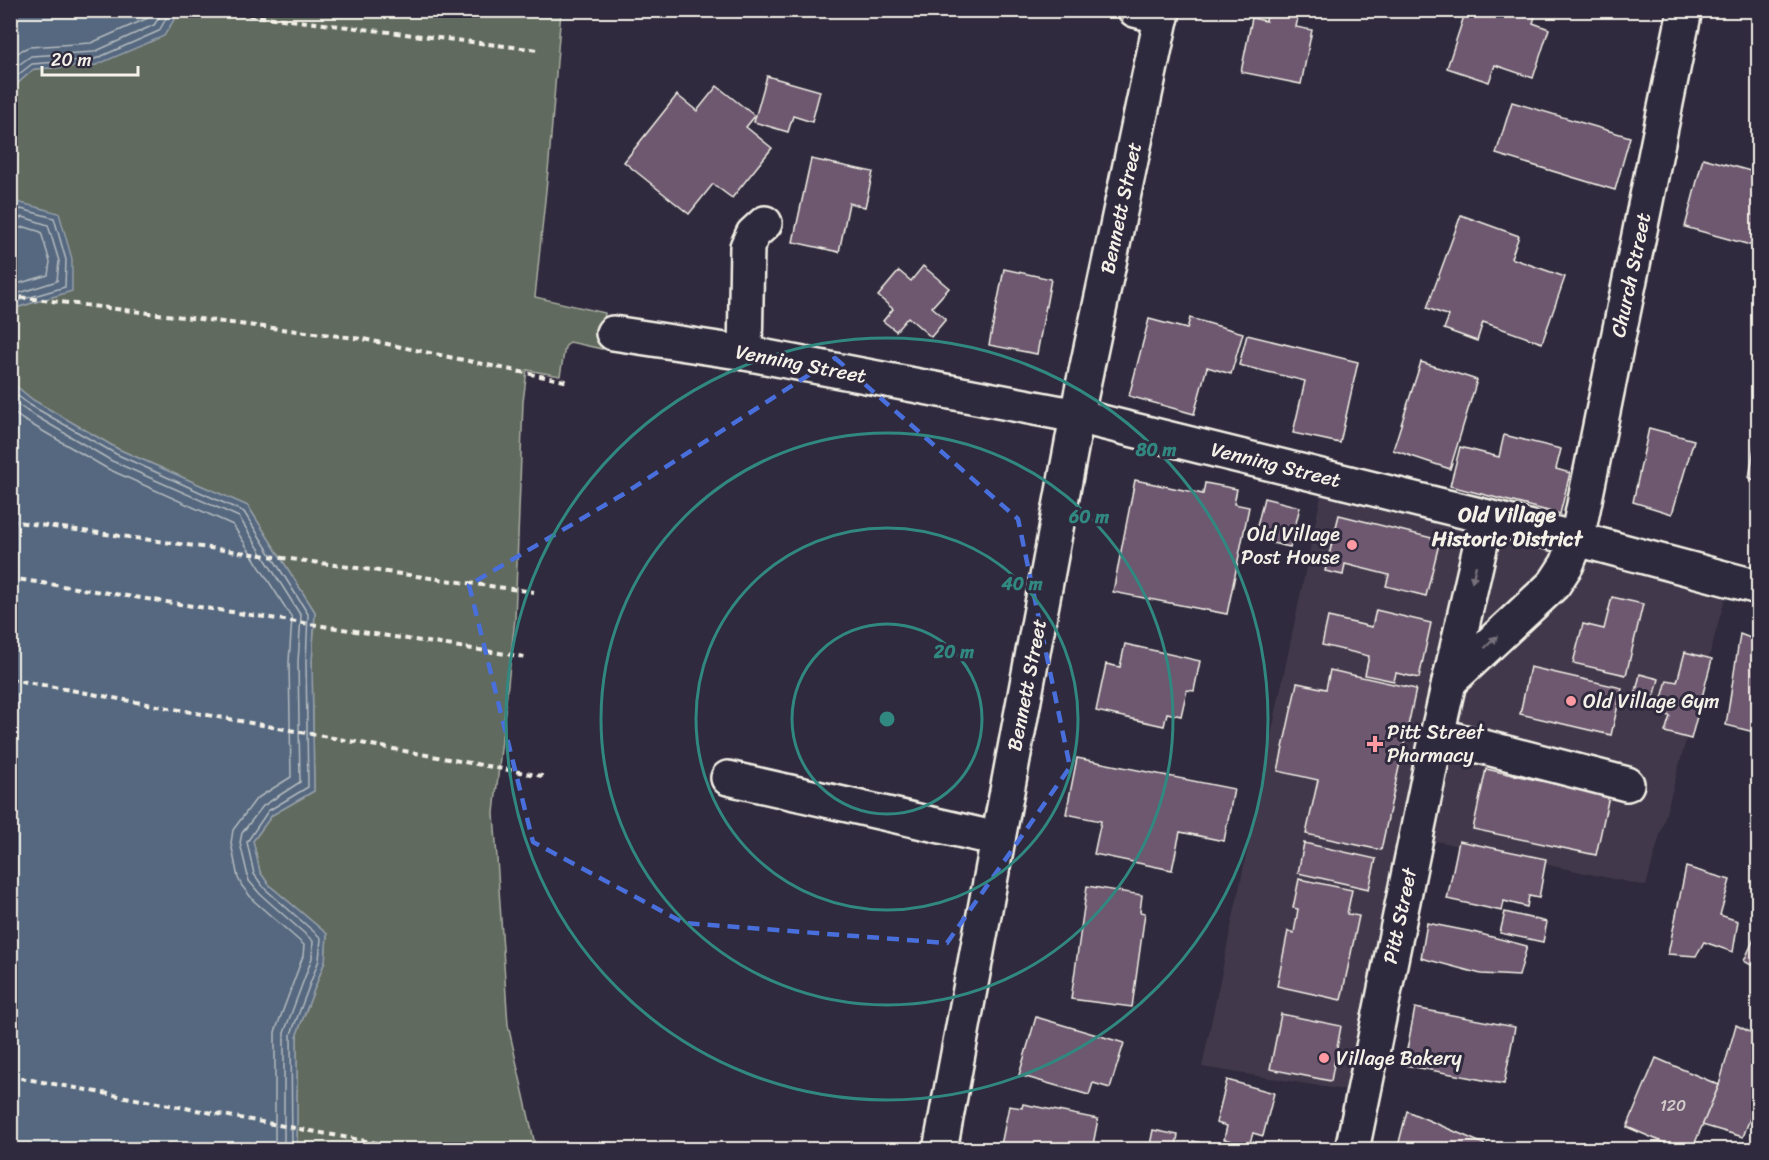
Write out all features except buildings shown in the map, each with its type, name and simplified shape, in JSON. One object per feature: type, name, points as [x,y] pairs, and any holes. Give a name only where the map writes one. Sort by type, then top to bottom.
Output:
[{"type":"street","name":"Church Street","points":[[1577,539],[1685,10]]},
{"type":"street","name":"Bennett Street","points":[[940,1149],[1153,13]]},
{"type":"street","points":[[745,353],[747,247],[753,234],[765,223]]},
{"type":"street","name":"Venning Street","points":[[612,333],[745,353],[1077,416],[1577,539],[1758,587]]},
{"type":"street","name":"Pitt Street","points":[[1353,1149],[1437,735],[1487,518]]},
{"type":"street","points":[[1449,682],[1554,584],[1567,564],[1577,539]]},
{"type":"street","points":[[1437,735],[1627,784]]},
{"type":"street","points":[[728,778],[998,839]]},
{"type":"path","points":[[207,10],[538,50]]},
{"type":"path","points":[[10,296],[363,339],[568,382]]},
{"type":"path","points":[[10,521],[534,592]]},
{"type":"path","points":[[10,578],[525,657]]},
{"type":"path","points":[[10,679],[547,777]]},
{"type":"path","points":[[10,1076],[415,1149]]},
{"type":"highlighted area","points":[[835,358],[1018,519],[1070,767],[947,943],[684,923],[533,842],[469,585],[622,495]]},
{"type":"shaded area","points":[[1322,491],[1730,580],[1646,886],[1422,838],[1369,1094],[1202,1067]]},
{"type":"green space","points":[[177,11],[561,11],[535,297],[605,313],[602,349],[570,342],[565,347],[560,376],[527,370],[523,402],[515,619],[494,813],[508,1025],[536,1149],[297,1149],[297,1034],[325,961],[327,934],[269,885],[260,872],[253,841],[272,815],[314,791],[312,662],[315,612],[248,506],[118,449],[33,400],[11,382],[11,313],[19,307],[71,291],[17,202],[11,211],[11,89],[34,69],[96,65],[177,15]]},
{"type":"water","points":[[11,10],[177,10],[177,15],[164,36],[96,65],[34,69],[11,89]]},
{"type":"water","points":[[17,202],[59,213],[72,259],[72,291],[19,307],[11,313],[11,211]]},
{"type":"water","points":[[11,382],[33,400],[118,449],[248,506],[315,612],[312,662],[314,791],[272,815],[253,841],[260,872],[269,885],[327,934],[325,961],[297,1034],[297,1149],[11,1149]]},
{"type":"place","name":"Old Village Post House","points":[[1352,545]]},
{"type":"place","name":"Old Village Gym","points":[[1571,701]]},
{"type":"place","name":"Pitt Street Pharmacy","points":[[1375,744]]},
{"type":"place","name":"Village Bakery","points":[[1324,1058]]},
{"type":"district","name":"Old Village Historic District","points":[[1507,527]]}]
